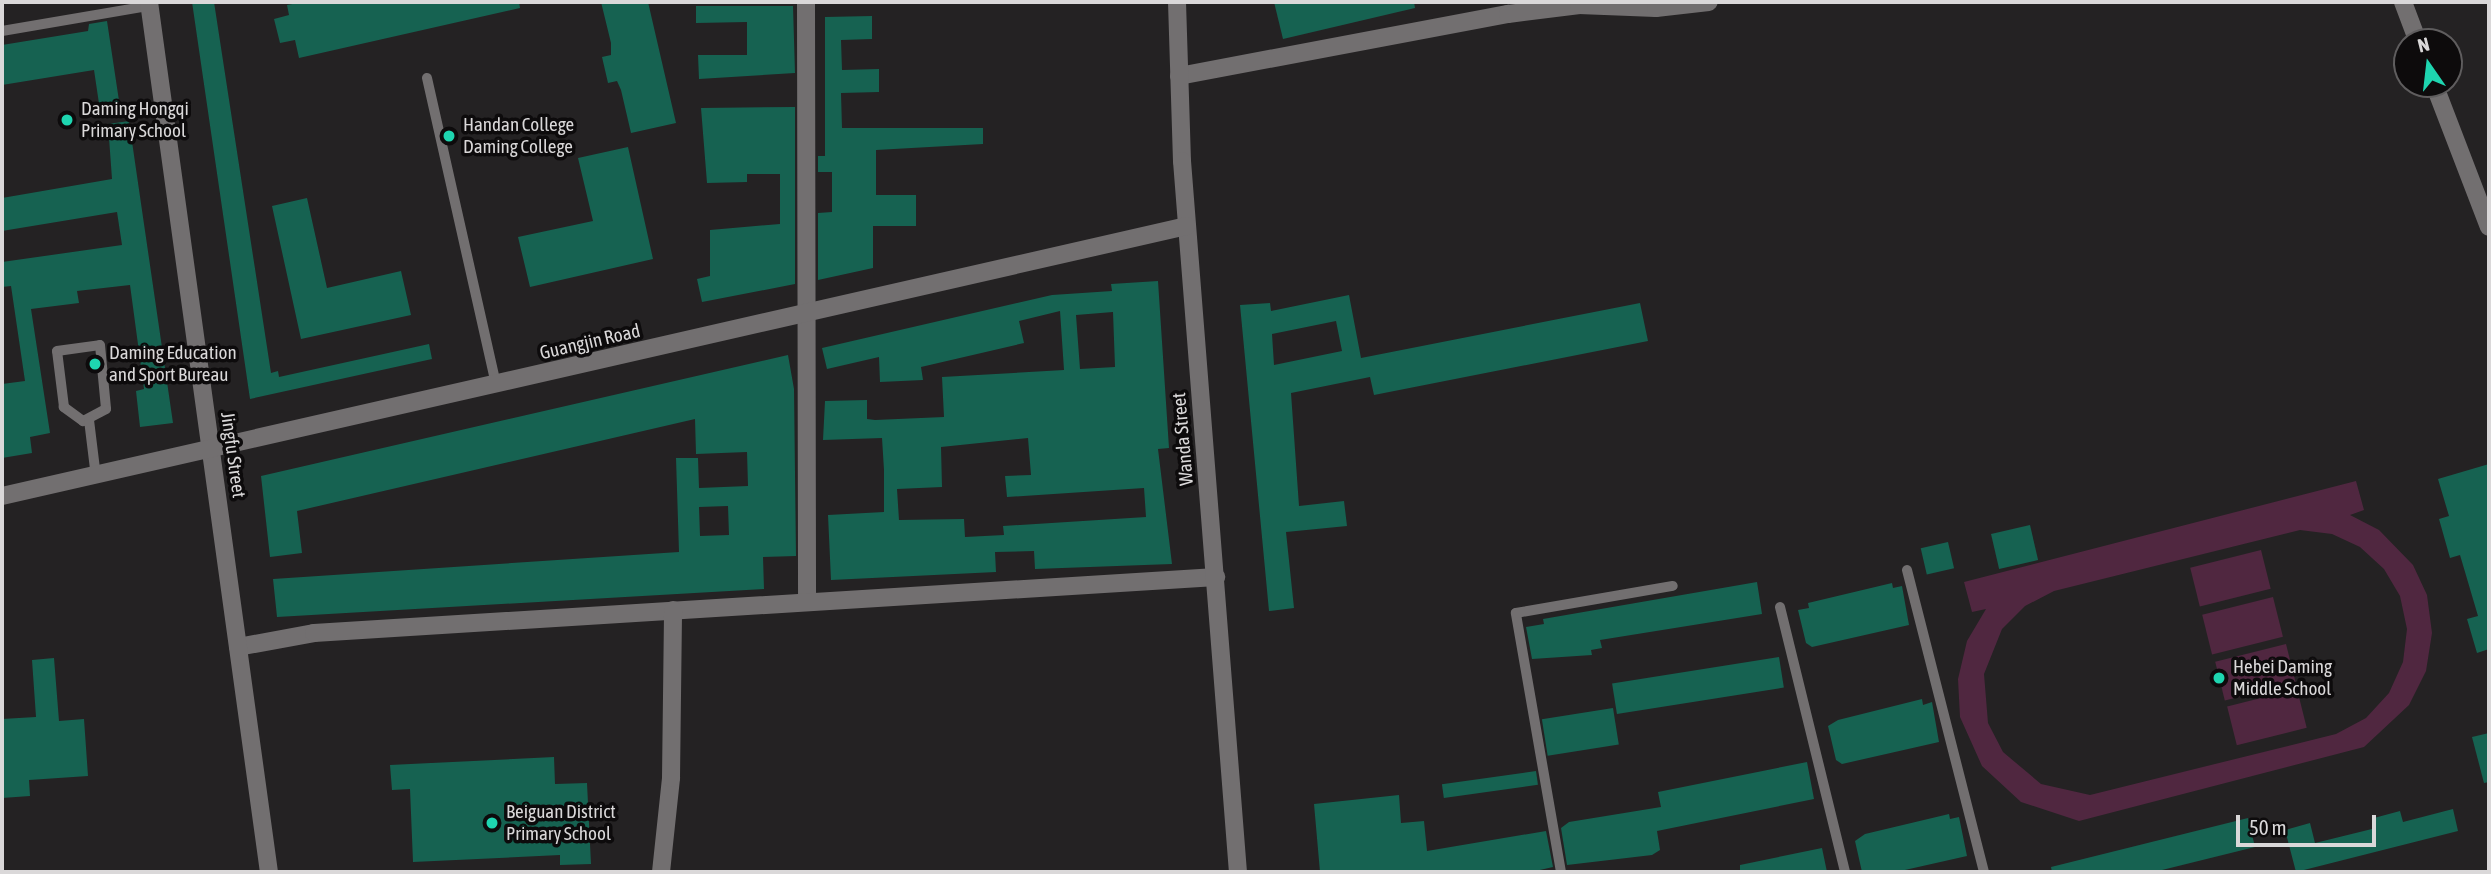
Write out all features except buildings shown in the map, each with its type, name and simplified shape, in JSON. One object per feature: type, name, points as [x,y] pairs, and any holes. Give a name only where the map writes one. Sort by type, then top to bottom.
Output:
[{"type":"street","points":[[806,2],[807,601]]},
{"type":"street","name":"Wanda Street","points":[[1177,2],[1187,226],[1238,872]]},
{"type":"street","points":[[1179,76],[1515,7],[1709,2]]},
{"type":"street","points":[[2403,2],[2413,28]]},
{"type":"street","name":"Jingfu Street","points":[[149,4],[269,872]]},
{"type":"street","points":[[2439,98],[2489,227]]},
{"type":"street","name":"Guangjin Road","points":[[2,496],[211,452],[1187,226]]},
{"type":"street","points":[[238,647],[314,633],[1216,577]]},
{"type":"street","points":[[661,872],[671,778],[673,610]]},
{"type":"lane","points":[[2,31],[149,4]]},
{"type":"lane","points":[[427,78],[496,386]]},
{"type":"lane","points":[[100,345],[107,401],[101,413],[89,420],[73,417],[64,407],[57,351],[100,345]]},
{"type":"lane","points":[[89,420],[96,477]]},
{"type":"lane","points":[[1907,570],[1984,872]]},
{"type":"lane","points":[[1561,872],[1517,613],[1674,586]]},
{"type":"lane","points":[[1780,607],[1844,872]]},
{"type":"shaded area","points":[[2356,481],[2364,510],[2350,515],[2379,530],[2413,565],[2427,595],[2432,633],[2426,671],[2409,705],[2364,747],[2079,821],[2021,802],[1982,766],[1960,717],[1958,679],[1967,641],[1986,609],[1972,612],[1964,582]],"holes":[[[2300,530],[2332,534],[2360,547],[2384,569],[2400,596],[2407,629],[2403,662],[2389,693],[2366,718],[2336,734],[2090,795],[2041,784],[2003,752],[1988,723],[1984,674],[2002,629],[2025,606],[2054,591]]]},
{"type":"shaded area","points":[[2261,550],[2271,589],[2200,606],[2190,568]]},
{"type":"shaded area","points":[[2273,597],[2283,637],[2212,654],[2202,615]]},
{"type":"shaded area","points":[[2286,644],[2296,683],[2225,700],[2215,662]]},
{"type":"shaded area","points":[[2297,689],[2307,728],[2237,745],[2227,706]]},
{"type":"place","name":"Daming Hongqi Primary School","points":[[67,120]]},
{"type":"place","name":"Handan College Daming College","points":[[449,136]]},
{"type":"place","name":"Daming Education and Sport Bureau","points":[[95,364]]},
{"type":"place","name":"Hebei Daming Middle School","points":[[2219,678]]},
{"type":"place","name":"Beiguan District Primary School","points":[[492,823]]}]
